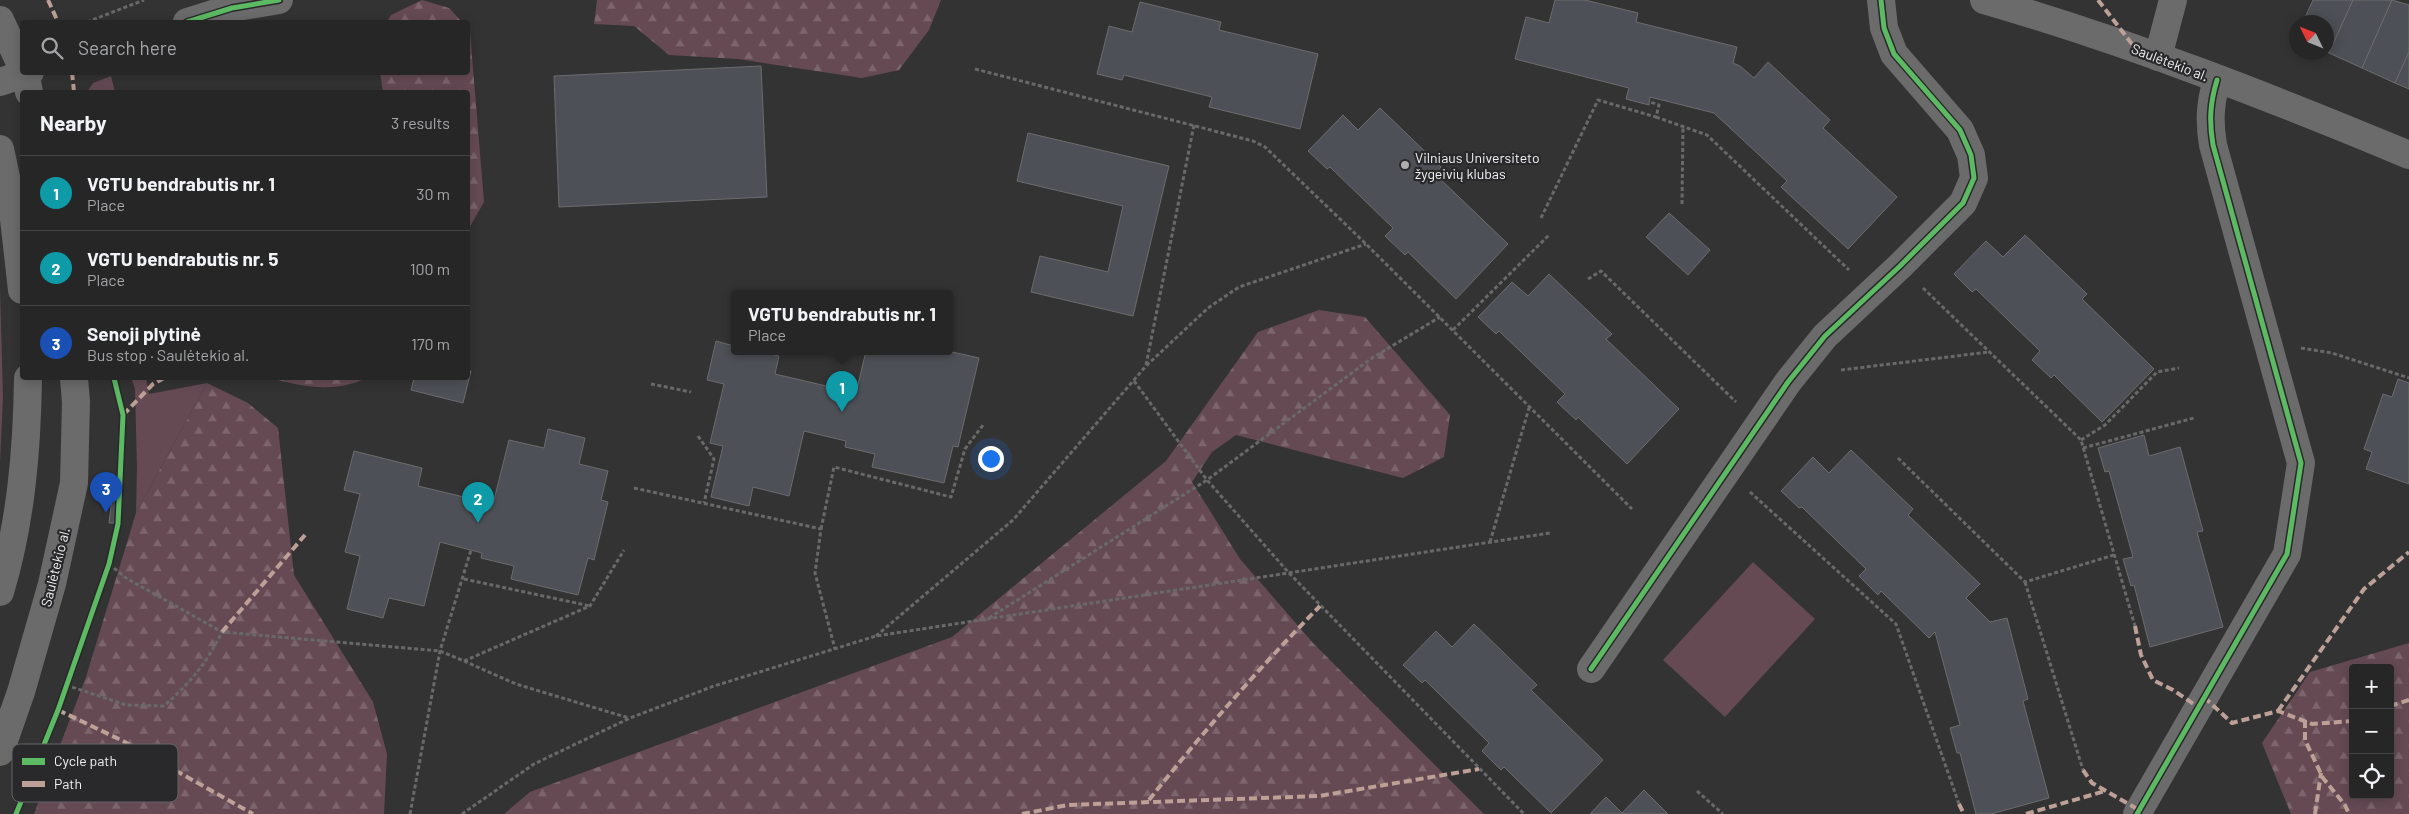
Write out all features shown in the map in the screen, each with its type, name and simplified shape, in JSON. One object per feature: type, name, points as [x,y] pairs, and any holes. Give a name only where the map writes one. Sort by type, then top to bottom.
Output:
[{"type":"street","points":[[193,20],[232,8],[279,0]]},
{"type":"street","points":[[1591,669],[1788,382],[1825,336],[1873,293],[1963,202],[1974,178],[1971,155],[1960,130],[1894,54],[1884,28],[1882,0]]},
{"type":"street","name":"Saulėtekio al.","points":[[1984,0],[2046,18],[2158,56],[2409,155]]},
{"type":"street","points":[[2158,56],[2173,0]]},
{"type":"street","points":[[0,20],[20,63]]},
{"type":"street","points":[[0,82],[26,76]]},
{"type":"street","points":[[2137,814],[2287,554],[2301,463],[2213,145],[2209,122],[2210,103],[2217,80]]},
{"type":"street","points":[[0,149],[13,210],[20,272]]},
{"type":"street","points":[[0,592],[23,487],[27,440],[28,380]]},
{"type":"street","name":"Saulėtekio al.","points":[[0,752],[21,692],[52,584],[74,483],[76,402],[74,380]]},
{"type":"path","points":[[92,20],[144,0]]},
{"type":"path","points":[[975,69],[1194,125],[1253,141],[1265,147],[1366,244],[1632,509]]},
{"type":"path","points":[[1541,218],[1598,100],[1656,117],[1707,136],[1873,293]]},
{"type":"path","points":[[1650,102],[1659,105],[1656,117]]},
{"type":"path","points":[[1146,366],[1194,125]]},
{"type":"path","points":[[1682,204],[1683,126]]},
{"type":"path","points":[[1453,330],[1549,235]]},
{"type":"path","points":[[876,636],[1013,520],[1146,366],[1208,308],[1239,287],[1366,244]]},
{"type":"path","points":[[1900,266],[2081,440],[2135,626]]},
{"type":"path","points":[[1588,279],[1601,271],[1759,424]]},
{"type":"path","points":[[986,620],[1207,480],[1372,358],[1440,318]]},
{"type":"path","points":[[2269,343],[2332,353],[2409,378]]},
{"type":"path","points":[[1841,370],[1989,352]]},
{"type":"path","points":[[2081,440],[2105,425],[2157,372],[2179,368]]},
{"type":"path","points":[[1134,381],[1207,480],[1289,574],[1524,814]]},
{"type":"path","points":[[650,384],[691,392]]},
{"type":"path","points":[[1490,542],[1529,408]]},
{"type":"path","points":[[2083,448],[2194,418]]},
{"type":"path","points":[[835,650],[815,573],[821,529],[834,467],[951,497],[965,449],[983,425]]},
{"type":"path","points":[[698,436],[714,459],[704,503]]},
{"type":"path","points":[[1898,458],[2025,582],[2084,770]]},
{"type":"path","points":[[1727,472],[1896,624],[1959,804]]},
{"type":"path","points":[[634,488],[821,529]]},
{"type":"path","points":[[462,814],[534,764],[630,718],[714,686],[876,636],[1550,533]]},
{"type":"path","points":[[410,814],[440,651],[464,579],[471,550]]},
{"type":"path","points":[[464,661],[590,606],[624,550]]},
{"type":"path","points":[[2025,582],[2114,555]]},
{"type":"path","points":[[109,564],[126,578],[222,632],[440,651],[516,684],[630,718]]},
{"type":"path","points":[[464,579],[590,606]]},
{"type":"path","points":[[66,685],[126,705],[164,706],[191,682],[222,632]]},
{"type":"path","points":[[1697,791],[1723,814]]},
{"type":"green space","points":[[422,0],[449,8],[460,20],[388,20],[391,15]]},
{"type":"green space","points":[[597,0],[941,0],[929,30],[899,70],[862,78],[738,59],[669,55],[634,26],[594,24]]},
{"type":"green space","points":[[470,32],[484,202],[470,226],[470,90],[383,90],[380,75],[470,75]]},
{"type":"green space","points":[[111,76],[114,90],[88,90],[93,83]]},
{"type":"green space","points":[[0,288],[3,397],[0,463]]},
{"type":"green space","points":[[1319,310],[1365,317],[1450,415],[1444,457],[1403,478],[1236,435],[1212,452],[1192,482],[1240,559],[1313,643],[1484,814],[504,814],[530,792],[952,637],[1166,461],[1258,332]]},
{"type":"green space","points":[[132,380],[146,380],[149,394],[207,383],[136,513],[137,467],[135,389]]},
{"type":"green space","points":[[279,380],[362,380],[343,386],[331,387],[294,384]]},
{"type":"green space","points":[[207,383],[248,403],[278,428],[294,575],[373,702],[387,754],[384,814],[34,814],[39,802],[178,802],[178,744],[61,744],[86,677],[136,513]]},
{"type":"green space","points":[[1753,562],[1815,619],[1725,717],[1663,660]]},
{"type":"green space","points":[[2409,643],[2409,814],[2291,814],[2262,743],[2310,672]]},
{"type":"building","points":[[1555,0],[1585,0],[1638,13],[1636,22],[1737,47],[1733,63],[1740,66],[1754,78],[1768,62],[1830,120],[1823,128],[1897,197],[1848,249],[1781,187],[1787,181],[1714,113],[1650,97],[1649,105],[1626,99],[1629,88],[1515,59],[1526,17],[1549,23]]},
{"type":"building","points":[[2313,0],[2353,0],[2334,42],[2334,15],[2306,15]]},
{"type":"building","points":[[2353,0],[2392,0],[2362,68],[2334,55],[2334,42]]},
{"type":"building","points":[[2392,0],[2409,5],[2409,52],[2395,83],[2362,68]]},
{"type":"building","points":[[1140,2],[1221,22],[1219,30],[1318,54],[1300,129],[1209,107],[1212,97],[1124,75],[1122,80],[1097,74],[1109,26],[1132,32]]},
{"type":"building","points":[[2409,52],[2409,89],[2395,83]]},
{"type":"building","points":[[761,66],[767,197],[559,207],[554,76]]},
{"type":"building","points":[[1380,108],[1441,167],[1435,174],[1508,244],[1456,299],[1408,252],[1405,255],[1385,236],[1393,228],[1330,167],[1327,169],[1308,151],[1343,115],[1358,130]]},
{"type":"building","points":[[1028,133],[1169,166],[1133,316],[1031,292],[1040,256],[1108,272],[1123,206],[1017,181]]},
{"type":"building","points":[[1669,213],[1710,250],[1688,275],[1646,237]]},
{"type":"building","points":[[2025,235],[2087,294],[2082,299],[2154,369],[2102,422],[2054,375],[2051,378],[2032,360],[2040,351],[1976,289],[1972,292],[1954,274],[1986,241],[2003,257]]},
{"type":"building","points":[[1549,274],[1612,334],[1606,339],[1679,409],[1627,464],[1578,417],[1576,420],[1557,402],[1565,394],[1499,331],[1496,334],[1478,317],[1512,282],[1528,296]]},
{"type":"building","points":[[716,341],[731,345],[731,355],[779,356],[775,374],[856,393],[865,355],[953,355],[953,352],[979,358],[958,447],[953,446],[944,483],[872,467],[875,454],[845,447],[846,441],[804,431],[789,496],[753,487],[749,506],[711,497],[723,446],[710,443],[724,384],[707,380]]},
{"type":"building","points":[[2398,379],[2409,383],[2409,484],[2366,469],[2372,452],[2364,449],[2383,394],[2392,397]]},
{"type":"building","points":[[414,380],[469,380],[463,403],[411,390]]},
{"type":"building","points":[[548,429],[585,438],[579,464],[608,471],[601,500],[608,502],[594,560],[588,558],[578,595],[511,579],[514,566],[481,558],[482,553],[440,542],[424,606],[389,598],[383,618],[347,609],[360,556],[345,552],[360,494],[344,490],[354,451],[422,468],[418,486],[493,504],[509,440],[544,448]]},
{"type":"building","points":[[2144,435],[2149,456],[2180,447],[2203,531],[2197,532],[2223,627],[2150,647],[2134,585],[2131,586],[2123,559],[2133,557],[2109,471],[2105,472],[2098,448]]},
{"type":"building","points":[[1851,450],[1913,509],[1908,515],[1980,584],[1966,598],[1990,622],[2007,618],[2028,699],[2023,701],[2049,798],[1991,814],[1976,814],[1960,753],[1957,753],[1950,728],[1960,725],[1935,632],[1929,638],[1881,591],[1878,595],[1859,576],[1866,569],[1802,507],[1799,508],[1781,491],[1813,457],[1829,473]]},
{"type":"building","points":[[112,499],[119,499],[117,523],[109,523]]},
{"type":"building","points":[[1474,624],[1537,685],[1531,690],[1603,760],[1551,813],[1504,767],[1501,770],[1482,751],[1489,743],[1425,680],[1422,683],[1403,665],[1436,631],[1452,647]]},
{"type":"building","points":[[1644,790],[1668,814],[1590,814],[1606,797],[1622,813]]},
{"type":"marked path","points":[[48,0],[57,20]]},
{"type":"marked path","points":[[2098,0],[2135,48]]},
{"type":"marked path","points":[[72,75],[74,90]]},
{"type":"marked path","points":[[123,415],[153,384],[160,380]]},
{"type":"marked path","points":[[222,632],[305,535]]},
{"type":"marked path","points":[[2278,711],[2364,589],[2409,552]]},
{"type":"marked path","points":[[1149,800],[1232,701],[1320,606]]},
{"type":"marked path","points":[[2135,626],[2141,655],[2153,680],[2173,690],[2198,707]]},
{"type":"marked path","points":[[2204,697],[2232,723],[2278,711],[2312,724],[2349,721]]},
{"type":"marked path","points":[[2394,705],[2409,700]]},
{"type":"marked path","points":[[58,710],[128,744]]},
{"type":"marked path","points":[[2305,720],[2305,740],[2323,778],[2345,805],[2349,814]]},
{"type":"marked path","points":[[1022,814],[1068,805],[1319,796],[1479,769]]},
{"type":"marked path","points":[[2083,770],[2092,783],[2139,810]]},
{"type":"marked path","points":[[178,772],[253,814]]},
{"type":"marked path","points":[[2315,814],[2321,773]]},
{"type":"marked path","points":[[2026,814],[2105,791]]},
{"type":"marked path","points":[[1959,804],[1964,814]]},
{"type":"cycle path","points":[[193,20],[232,8],[279,0]]},
{"type":"cycle path","points":[[1591,669],[1788,382],[1825,336],[1900,266],[1963,203],[1974,178],[1971,155],[1960,130],[1894,54],[1884,28],[1881,0]]},
{"type":"cycle path","points":[[2137,814],[2287,554],[2301,463],[2213,145],[2211,112],[2217,80]]},
{"type":"cycle path","points":[[44,744],[109,564],[118,524],[123,415],[114,380]]},
{"type":"cycle path","points":[[16,814],[21,802]]},
{"type":"place","name":"Vilniaus Universiteto žygeivių klubas","points":[[1405,165]]},
{"type":"place","name":"VGTU bendrabutis nr. 1","points":[[842,412]]},
{"type":"place","name":"Senoji plytinė","points":[[106,513]]},
{"type":"place","name":"VGTU bendrabutis nr. 5","points":[[478,523]]}]
